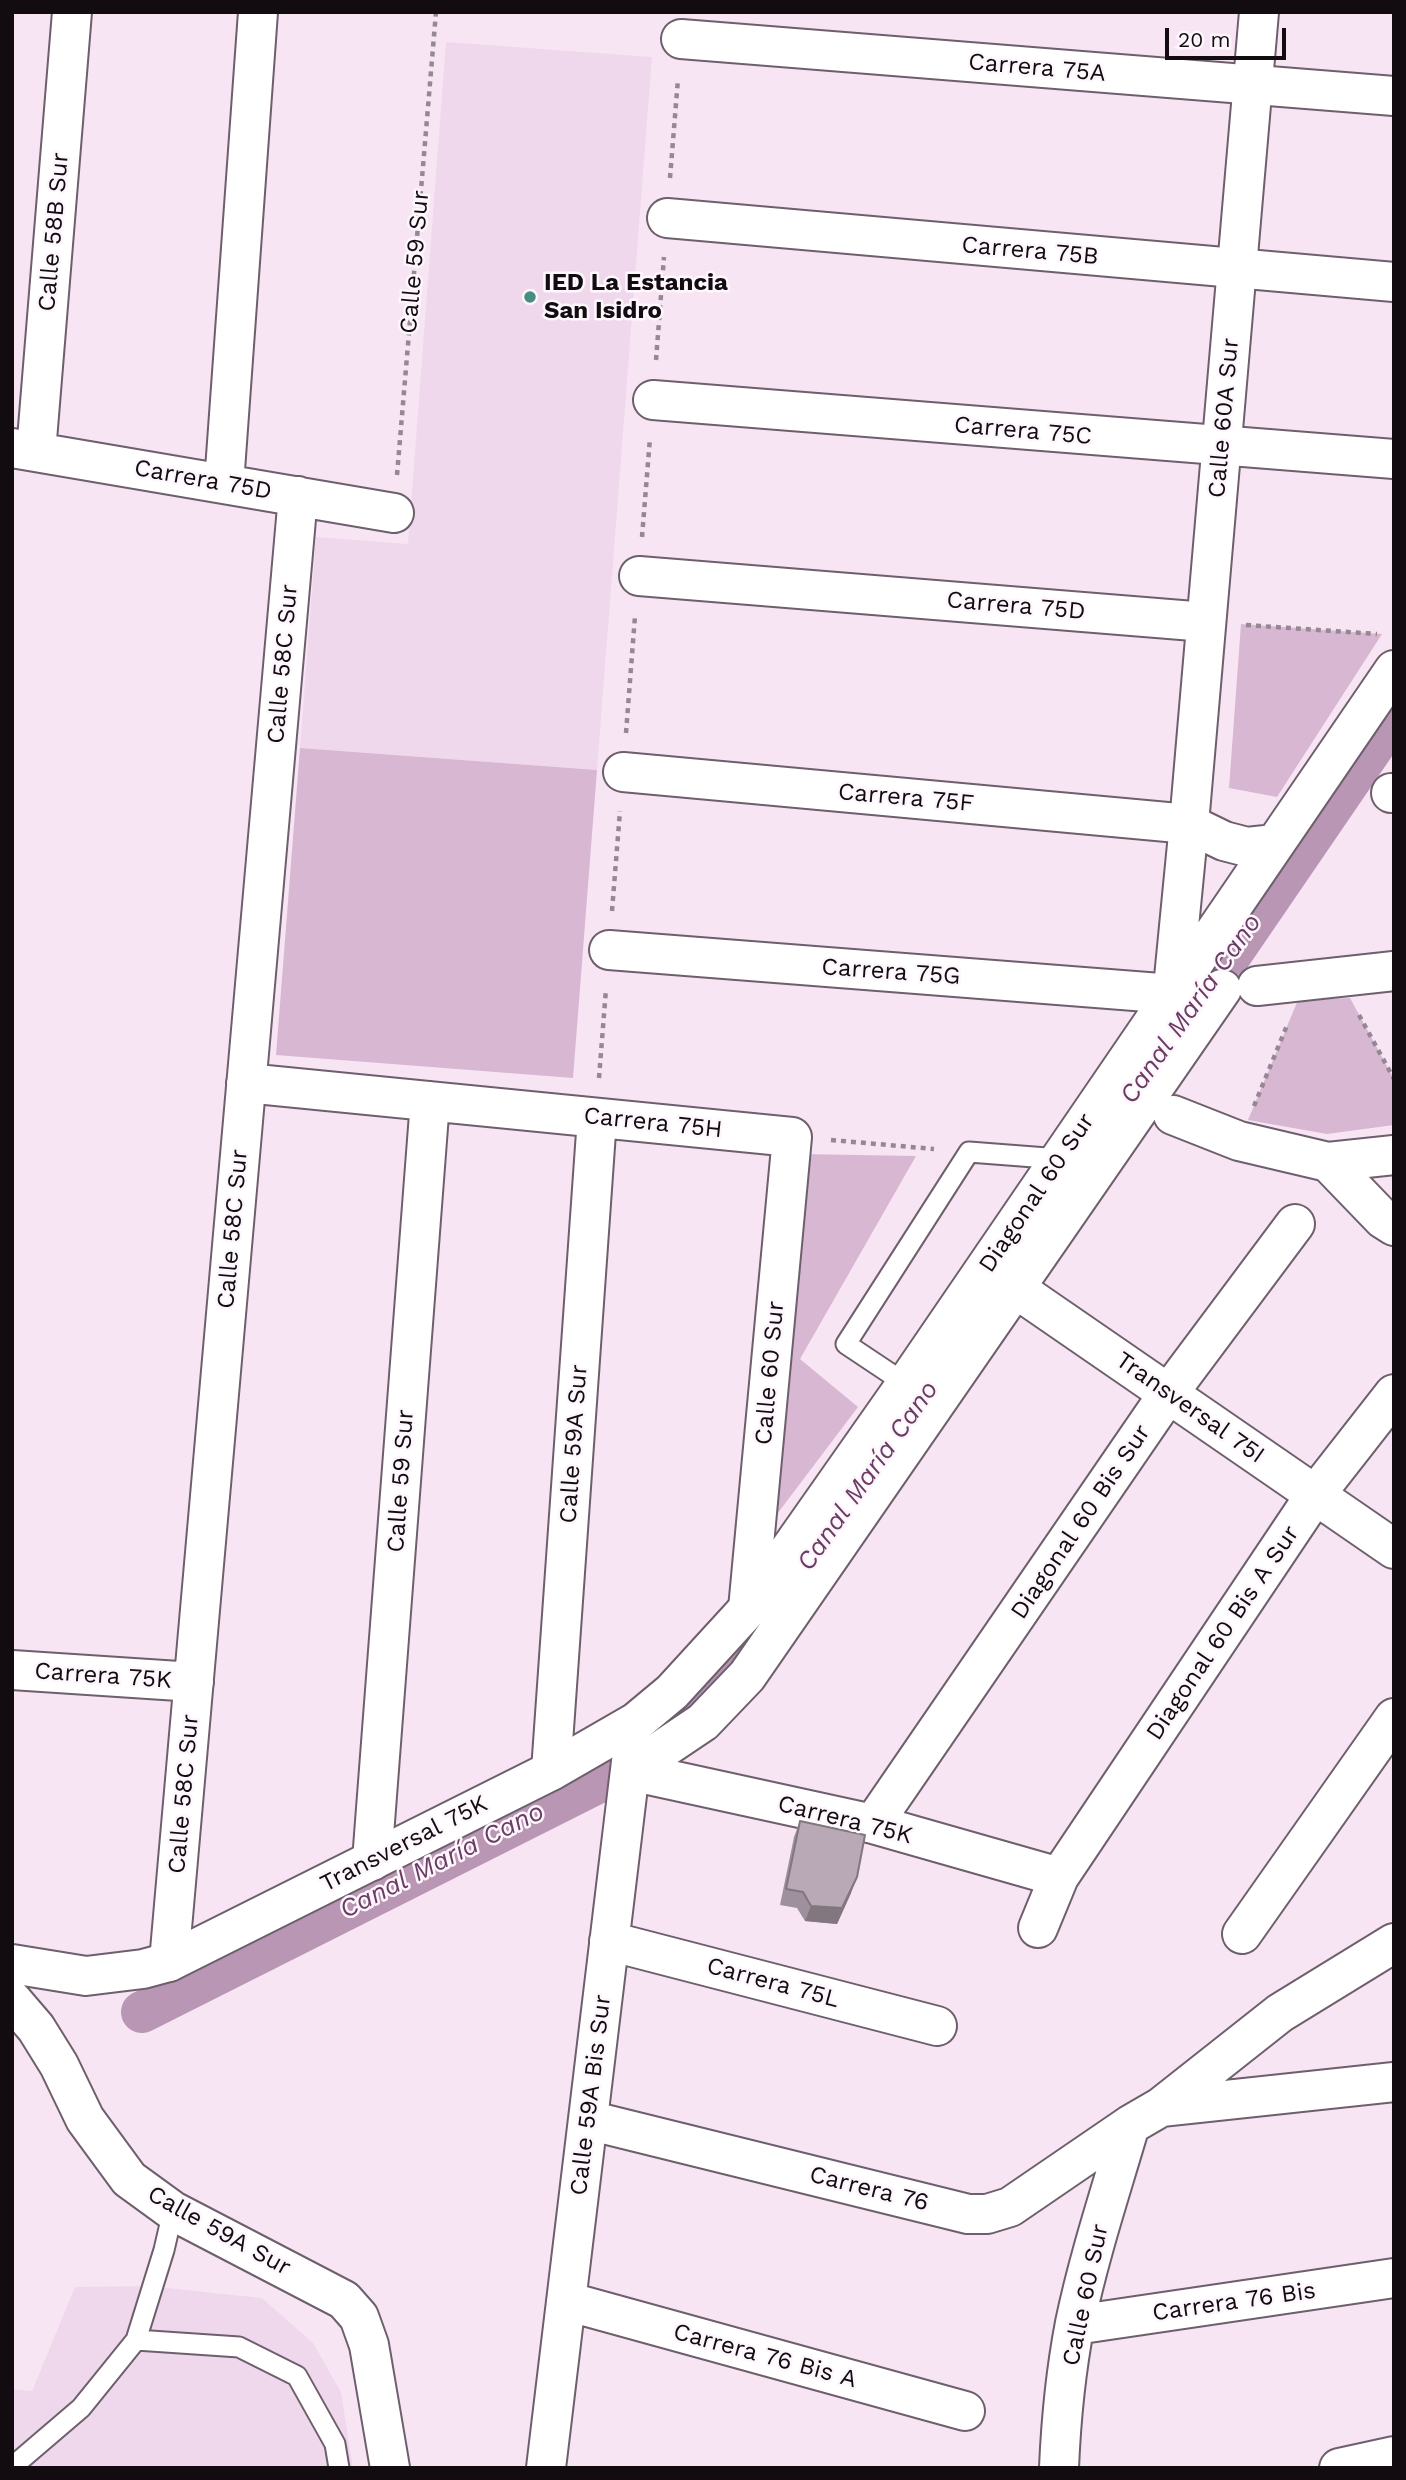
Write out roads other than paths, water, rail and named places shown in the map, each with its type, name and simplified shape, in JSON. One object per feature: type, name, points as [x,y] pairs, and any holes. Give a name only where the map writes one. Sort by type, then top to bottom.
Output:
[{"type":"street","name":"Calle 58B Sur","points":[[24,450],[72,12]]},
{"type":"street","points":[[224,484],[258,12]]},
{"type":"street","name":"Calle 60A Sur","points":[[1172,994],[1259,12]]},
{"type":"street","name":"Carrera 75A","points":[[681,39],[1394,96]]},
{"type":"street","name":"Carrera 75B","points":[[667,218],[1394,282]]},
{"type":"street","name":"Carrera 75C","points":[[653,400],[1394,459]]},
{"type":"street","name":"Carrera 75D","points":[[24,450],[394,513]]},
{"type":"street","name":"Calle 58C Sur","points":[[169,1962],[298,496]]},
{"type":"street","name":"Carrera 75D","points":[[639,576],[1206,622]]},
{"type":"street","name":"Diagonal 60 Sur","points":[[748,1609],[986,1268],[1394,670]]},
{"type":"street","name":"Carrera 75F","points":[[623,772],[1189,824]]},
{"type":"street","points":[[1189,824],[1224,841],[1247,847],[1275,844]]},
{"type":"street","name":"Carrera 75G","points":[[609,950],[1172,994]]},
{"type":"street","name":"Diagonal 60 Sur","points":[[630,1771],[703,1722],[747,1676],[1016,1289],[1240,988],[1394,971]]},
{"type":"street","name":"Carrera 75H","points":[[246,1083],[792,1137]]},
{"type":"street","name":"Calle 59 Sur","points":[[372,1861],[430,1101]]},
{"type":"street","points":[[1173,1115],[1239,1141],[1328,1162],[1394,1155]]},
{"type":"street","name":"Calle 59A Sur","points":[[551,1771],[597,1118]]},
{"type":"street","name":"Calle 60 Sur","points":[[748,1609],[792,1137]]},
{"type":"street","points":[[1328,1162],[1383,1219],[1394,1226]]},
{"type":"street","name":"Diagonal 60 Bis Sur","points":[[873,1824],[1168,1394],[1295,1224]]},
{"type":"street","name":"Transversal 75I","points":[[986,1268],[1394,1549]]},
{"type":"street","name":"Diagonal 60 Bis A Sur","points":[[1038,1928],[1059,1877],[1315,1495],[1394,1394]]},
{"type":"street","name":"Transversal 75K","points":[[12,1964],[86,1976],[143,1969],[169,1962],[551,1771],[636,1722],[672,1692],[748,1609]]},
{"type":"street","name":"Carrera 75K","points":[[12,1670],[194,1682]]},
{"type":"street","points":[[1242,1934],[1394,1718]]},
{"type":"street","name":"Calle 59A Bis Sur","points":[[546,2468],[636,1722]]},
{"type":"street","name":"Carrera 75K","points":[[630,1771],[873,1824],[1059,1877]]},
{"type":"street","name":"Carrera 75L","points":[[609,1941],[937,2025]]},
{"type":"street","points":[[1146,2116],[1280,2013],[1394,1943]]},
{"type":"street","name":"Calle 59A Sur","points":[[12,2000],[36,2028],[59,2065],[85,2119],[129,2179],[173,2211],[344,2300],[359,2317],[369,2344],[390,2468]]},
{"type":"street","points":[[1146,2116],[1394,2082]]},
{"type":"street","name":"Calle 60 Sur","points":[[1059,2468],[1060,2437],[1075,2325],[1091,2259],[1146,2116]]},
{"type":"street","name":"Carrera 76","points":[[588,2120],[968,2214],[987,2214],[1010,2207],[1146,2116]]},
{"type":"street","name":"Carrera 76 Bis","points":[[1075,2325],[1394,2278]]},
{"type":"street","name":"Carrera 76 Bis A","points":[[566,2301],[965,2411]]},
{"type":"street","points":[[1339,2468],[1394,2456]]},
{"type":"lane","points":[[906,1384],[846,1344],[969,1152],[1060,1159]]},
{"type":"lane","points":[[12,2467],[81,2409],[136,2340],[173,2211]]},
{"type":"lane","points":[[136,2340],[239,2347],[297,2376],[335,2444],[339,2468]]},
{"type":"waterway","name":"Canal María Cano","points":[[1189,1016],[1394,716]]},
{"type":"waterway","name":"Canal María Cano","points":[[142,2012],[603,1780],[739,1663],[746,1652]]},
{"type":"place","name":"IED La Estancia San Isidro","points":[[530,297]]}]
